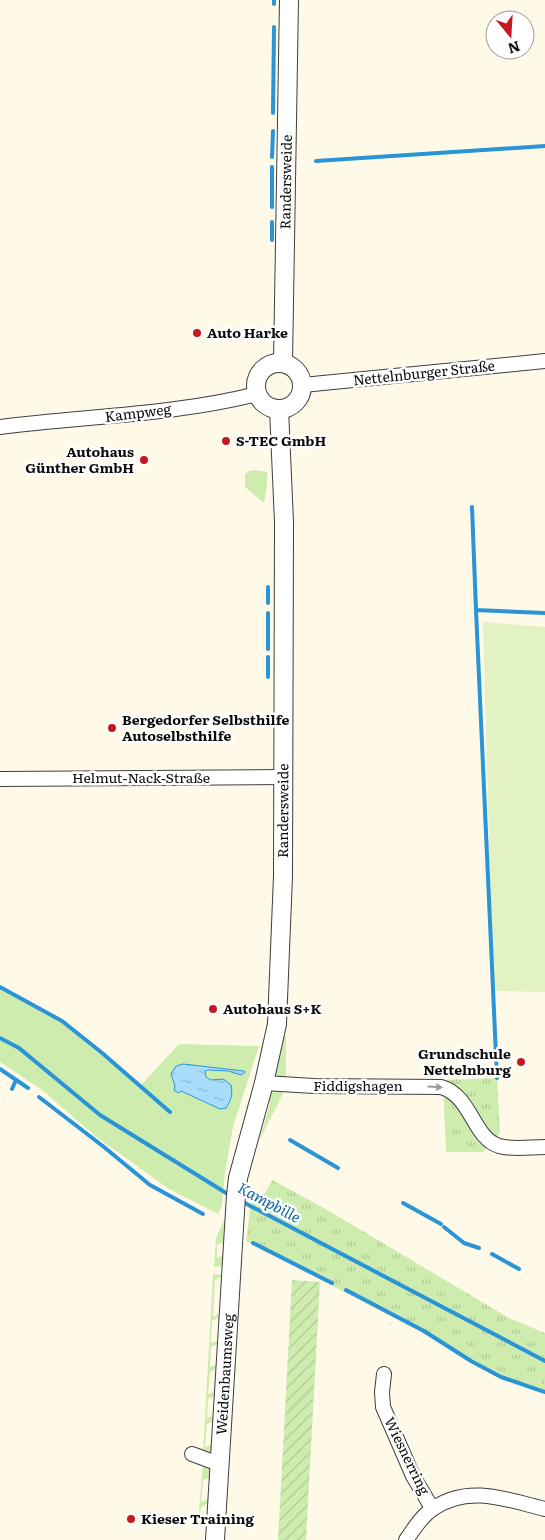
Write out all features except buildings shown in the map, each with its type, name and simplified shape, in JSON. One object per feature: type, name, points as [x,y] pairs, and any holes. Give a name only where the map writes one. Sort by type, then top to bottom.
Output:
[{"type":"street","name":"Randersweide","points":[[283,363],[289,0]]},
{"type":"street","name":"Nettelnburger Straße","points":[[303,384],[545,361]]},
{"type":"street","points":[[276,362],[291,366],[297,370],[303,384],[302,392],[298,399],[286,408],[278,409],[264,404],[258,394],[256,384],[262,370],[276,362]]},
{"type":"street","name":"Kampweg","points":[[0,427],[225,402],[258,394]]},
{"type":"street","name":"Randersweide","points":[[238,1178],[264,1083],[277,1024],[283,880],[284,522],[278,409]]},
{"type":"street","points":[[0,415],[17,425]]},
{"type":"street","name":"Helmut-Nack-Straße","points":[[0,780],[283,777]]},
{"type":"street","name":"Fiddigshagen","points":[[264,1083],[314,1086],[441,1086],[449,1089],[462,1099],[480,1129],[491,1142],[508,1148],[545,1147]]},
{"type":"street","name":"Weidenbaumsweg","points":[[215,1540],[238,1178]]},
{"type":"street","name":"Wiesnerring","points":[[384,1374],[383,1407],[413,1476],[432,1508]]},
{"type":"street","points":[[192,1454],[219,1464]]},
{"type":"street","name":"Wiesnerring","points":[[406,1540],[432,1508],[456,1496],[487,1495],[545,1509]]},
{"type":"green space","points":[[255,470],[267,472],[264,503],[245,487],[245,474]]},
{"type":"green space","points":[[483,622],[545,627],[545,992],[493,991]]},
{"type":"green space","points":[[0,987],[62,1021],[140,1086],[179,1044],[259,1046],[233,1127],[225,1173],[222,1206],[218,1214],[169,1189],[95,1136],[42,1090],[0,1062]],"holes":[[[205,1066],[244,1071],[241,1075],[228,1071],[205,1071],[206,1077],[212,1080],[223,1079],[219,1109],[181,1091],[175,1086]]]},
{"type":"green space","points":[[284,1035],[286,1037],[286,1079],[279,1078],[275,1073]]},
{"type":"green space","points":[[497,1078],[500,1133],[483,1152],[446,1152],[443,1080]]},
{"type":"green space","points":[[278,1090],[285,1090],[259,1141],[270,1104],[270,1094]]},
{"type":"green space","points":[[272,1180],[324,1208],[509,1318],[545,1333],[545,1393],[501,1378],[470,1362],[421,1332],[246,1241],[251,1201],[263,1197]]},
{"type":"green space","points":[[227,1214],[228,1241],[217,1245],[217,1258],[227,1254],[224,1266],[214,1267],[216,1238]]},
{"type":"green space","points":[[213,1274],[224,1275],[215,1280],[213,1317],[221,1313],[221,1316],[212,1321],[211,1343],[220,1340],[220,1343],[211,1347],[210,1367],[219,1364],[219,1367],[210,1372],[208,1394],[217,1391],[217,1395],[208,1399],[207,1418],[216,1415],[215,1420],[207,1424],[205,1447],[215,1443],[214,1450],[203,1454]]},
{"type":"green space","points":[[292,1280],[320,1282],[306,1540],[278,1540]]},
{"type":"green space","points":[[203,1463],[214,1471],[214,1476],[203,1480],[201,1502],[211,1498],[211,1502],[201,1507],[200,1518],[211,1513],[211,1518],[200,1524],[198,1523]]},
{"type":"water","points":[[183,1064],[245,1072],[241,1075],[228,1071],[205,1071],[206,1077],[211,1080],[223,1079],[231,1085],[232,1095],[229,1102],[226,1108],[220,1109],[181,1091],[178,1093],[174,1090],[175,1086],[171,1074],[176,1066]]},
{"type":"waterway","points":[[273,113],[274,27]]},
{"type":"waterway","points":[[272,157],[273,131]]},
{"type":"waterway","points":[[316,161],[545,146]]},
{"type":"waterway","points":[[272,167],[272,207]]},
{"type":"waterway","points":[[272,222],[272,240]]},
{"type":"waterway","points":[[472,507],[476,610],[545,613]]},
{"type":"waterway","points":[[268,587],[268,603]]},
{"type":"waterway","points":[[476,610],[497,1078]]},
{"type":"waterway","points":[[268,613],[268,649]]},
{"type":"waterway","points":[[268,657],[268,677]]},
{"type":"waterway","points":[[0,987],[62,1021],[170,1112]]},
{"type":"waterway","name":"Kampbille","points":[[0,1038],[19,1048],[100,1115],[231,1196]]},
{"type":"waterway","points":[[0,1069],[28,1088]]},
{"type":"waterway","points":[[12,1089],[16,1080]]},
{"type":"waterway","points":[[39,1097],[150,1185],[203,1214]]},
{"type":"waterway","points":[[290,1140],[338,1168]]},
{"type":"waterway","name":"Kampbille","points":[[241,1201],[545,1361]]},
{"type":"waterway","points":[[403,1203],[441,1224]]},
{"type":"waterway","points":[[444,1227],[464,1243],[479,1248]]},
{"type":"waterway","points":[[253,1243],[332,1283]]},
{"type":"waterway","points":[[492,1254],[519,1269]]},
{"type":"waterway","points":[[346,1290],[424,1331],[471,1361],[501,1377],[545,1392]]},
{"type":"place","name":"Auto Harke","points":[[197,333]]},
{"type":"place","name":"S-TEC GmbH","points":[[226,441]]},
{"type":"place","name":"Autohaus Günther GmbH","points":[[144,460]]},
{"type":"place","name":"Bergedorfer Selbsthilfe Autoselbsthilfe","points":[[112,728]]},
{"type":"place","name":"Autohaus S+K","points":[[213,1009]]},
{"type":"place","name":"Grundschule Nettelnburg","points":[[521,1062]]},
{"type":"place","name":"Kieser Training","points":[[131,1519]]}]
